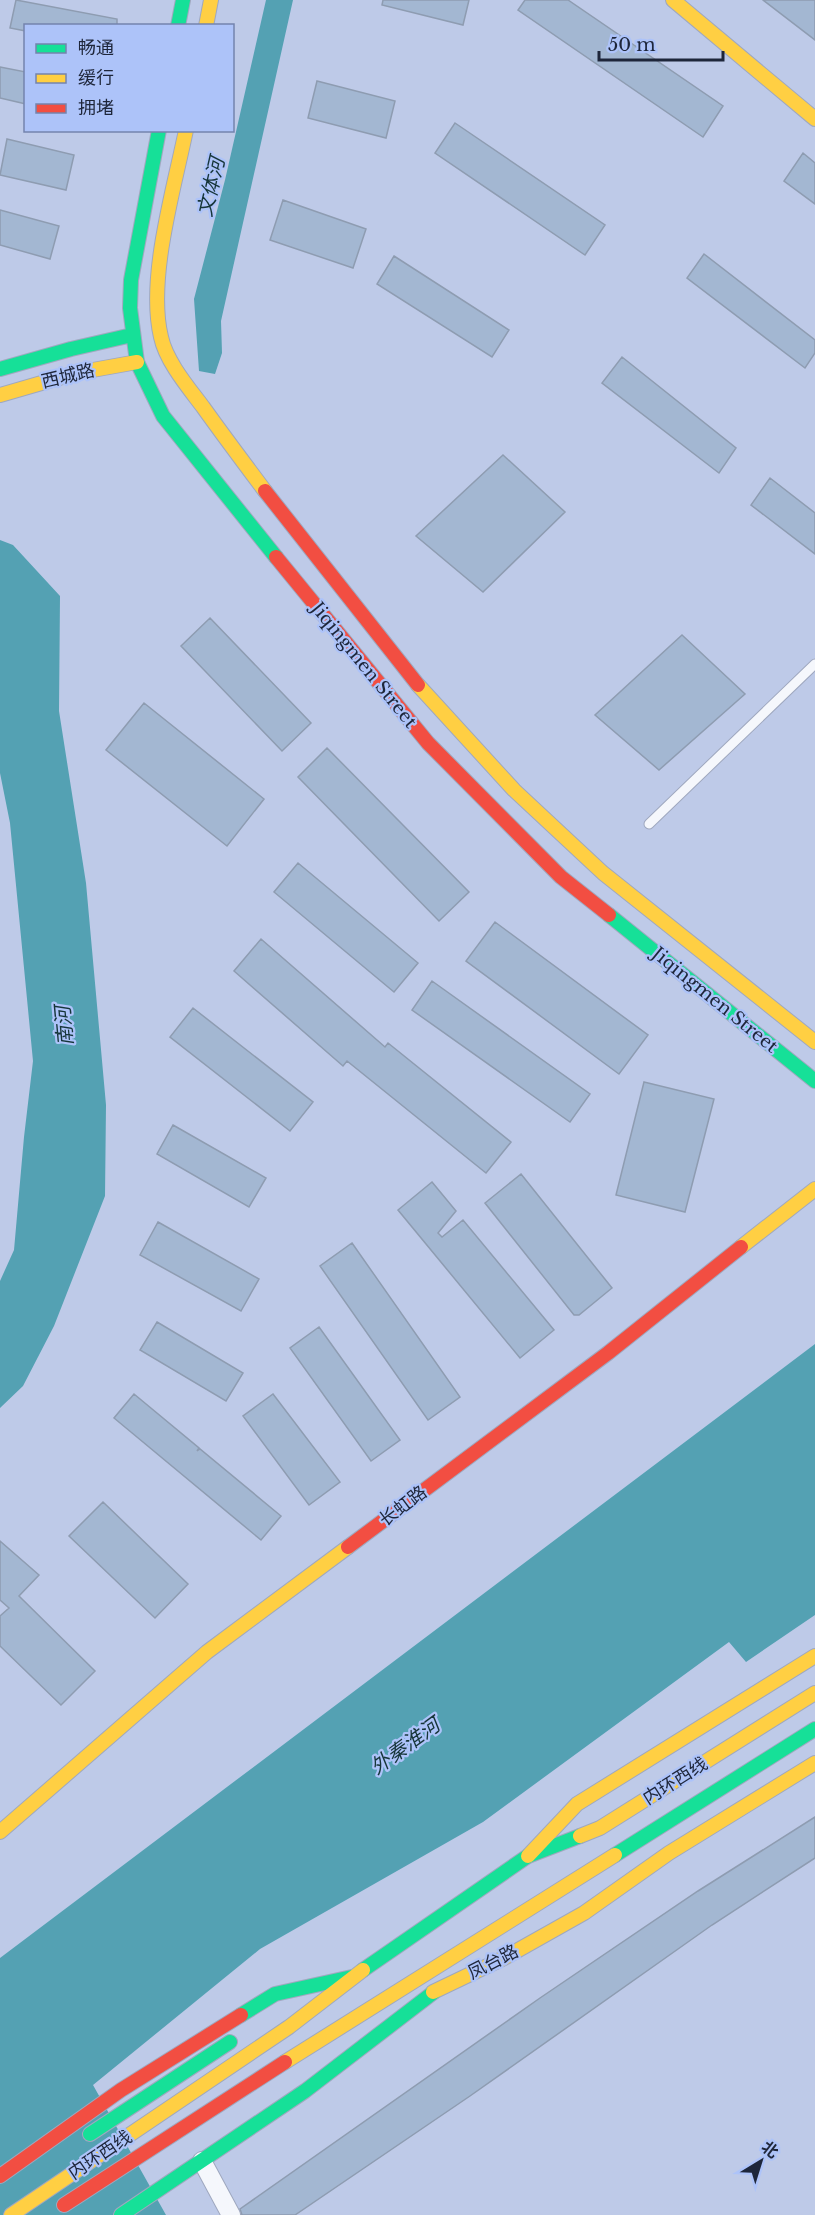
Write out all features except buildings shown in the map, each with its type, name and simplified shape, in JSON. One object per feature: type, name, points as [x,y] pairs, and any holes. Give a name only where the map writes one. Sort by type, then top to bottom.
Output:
[{"type":"main road","points":[[178,24],[183,0]]},
{"type":"main road","points":[[206,24],[211,0]]},
{"type":"main road","points":[[673,0],[815,119]]},
{"type":"main road","name":"Jiqingmen Street","points":[[159,132],[131,280],[132,335],[137,362],[163,416],[421,735],[491,808],[561,877],[815,1081]]},
{"type":"main road","name":"Jiqingmen Street","points":[[186,132],[156,286],[161,339],[180,376],[240,458],[396,659],[451,723],[514,790],[603,873],[815,1042]]},
{"type":"main road","name":"西城路","points":[[0,369],[132,335]]},
{"type":"main road","name":"西城路","points":[[0,395],[76,373],[137,362]]},
{"type":"main road","name":"长虹路","points":[[0,1832],[207,1652],[608,1353],[815,1189]]},
{"type":"main road","points":[[294,2004],[353,1977],[528,1856],[577,1804],[815,1656]]},
{"type":"main road","name":"内环西线","points":[[528,1856],[600,1827],[815,1693]]},
{"type":"main road","name":"内环西线","points":[[559,1890],[815,1729]]},
{"type":"main road","name":"凤台路","points":[[121,2215],[305,2091],[433,1992],[504,1958],[584,1913],[669,1853],[815,1763]]},
{"type":"main road","points":[[433,1992],[559,1890]]},
{"type":"main road","points":[[49,2215],[559,1890]]},
{"type":"main road","points":[[0,2176],[121,2090],[275,1994],[353,1977]]},
{"type":"main road","name":"内环西线","points":[[11,2215],[289,2027],[353,1977]]},
{"type":"main road","points":[[78,2142],[177,2075],[246,2032]]},
{"type":"street","points":[[202,2161],[231,2215]]},
{"type":"lane","points":[[649,824],[815,664]]},
{"type":"water","points":[[266,0],[293,0],[221,321],[222,353],[215,374],[199,371],[194,299],[225,180]]},
{"type":"water","name":"南河","points":[[0,540],[13,545],[60,596],[59,711],[86,883],[106,1105],[105,1196],[54,1326],[23,1386],[0,1408],[0,1281],[14,1250],[33,1061],[10,823],[0,773]]},
{"type":"water","name":"外秦淮河","points":[[815,1344],[815,1615],[746,1662],[729,1642],[483,1822],[260,1949],[93,2085],[166,2215],[0,2215],[0,1958]]},
{"type":"traffic: fast","points":[[178,24],[183,0]]},
{"type":"traffic: fast","points":[[159,132],[131,280],[130,308],[137,362],[163,416],[276,557]]},
{"type":"traffic: fast","points":[[0,369],[132,335]]},
{"type":"traffic: fast","points":[[609,915],[815,1081]]},
{"type":"traffic: fast","points":[[615,1855],[815,1729]]},
{"type":"traffic: fast","points":[[363,1970],[528,1856],[580,1836]]},
{"type":"traffic: fast","points":[[241,2015],[275,1994],[352,1977]]},
{"type":"traffic: fast","points":[[121,2215],[305,2091],[434,1992]]},
{"type":"traffic: fast","points":[[90,2134],[230,2042]]},
{"type":"traffic: slow","points":[[206,24],[211,0]]},
{"type":"traffic: slow","points":[[673,0],[815,119]]},
{"type":"traffic: slow","points":[[186,132],[169,206],[160,262],[157,288],[161,337],[178,373],[265,491]]},
{"type":"traffic: slow","points":[[0,395],[76,373],[137,362]]},
{"type":"traffic: slow","points":[[418,685],[514,790],[603,873],[815,1042]]},
{"type":"traffic: slow","points":[[741,1247],[815,1189]]},
{"type":"traffic: slow","points":[[0,1832],[207,1652],[348,1547]]},
{"type":"traffic: slow","points":[[528,1856],[577,1804],[815,1656]]},
{"type":"traffic: slow","points":[[580,1836],[600,1828],[815,1693]]},
{"type":"traffic: slow","points":[[433,1992],[504,1958],[584,1913],[669,1853],[815,1763]]},
{"type":"traffic: slow","points":[[285,2062],[615,1855]]},
{"type":"traffic: slow","points":[[11,2215],[289,2027],[363,1970]]},
{"type":"traffic: jam","points":[[265,491],[418,685]]},
{"type":"traffic: jam","points":[[276,557],[428,743],[561,877],[609,915]]},
{"type":"traffic: jam","points":[[348,1547],[608,1353],[741,1247]]},
{"type":"traffic: jam","points":[[0,2176],[121,2090],[241,2015]]},
{"type":"traffic: jam","points":[[64,2205],[285,2062]]},
{"type":"water label","name":"文体河","points":[[211,187]]}]
